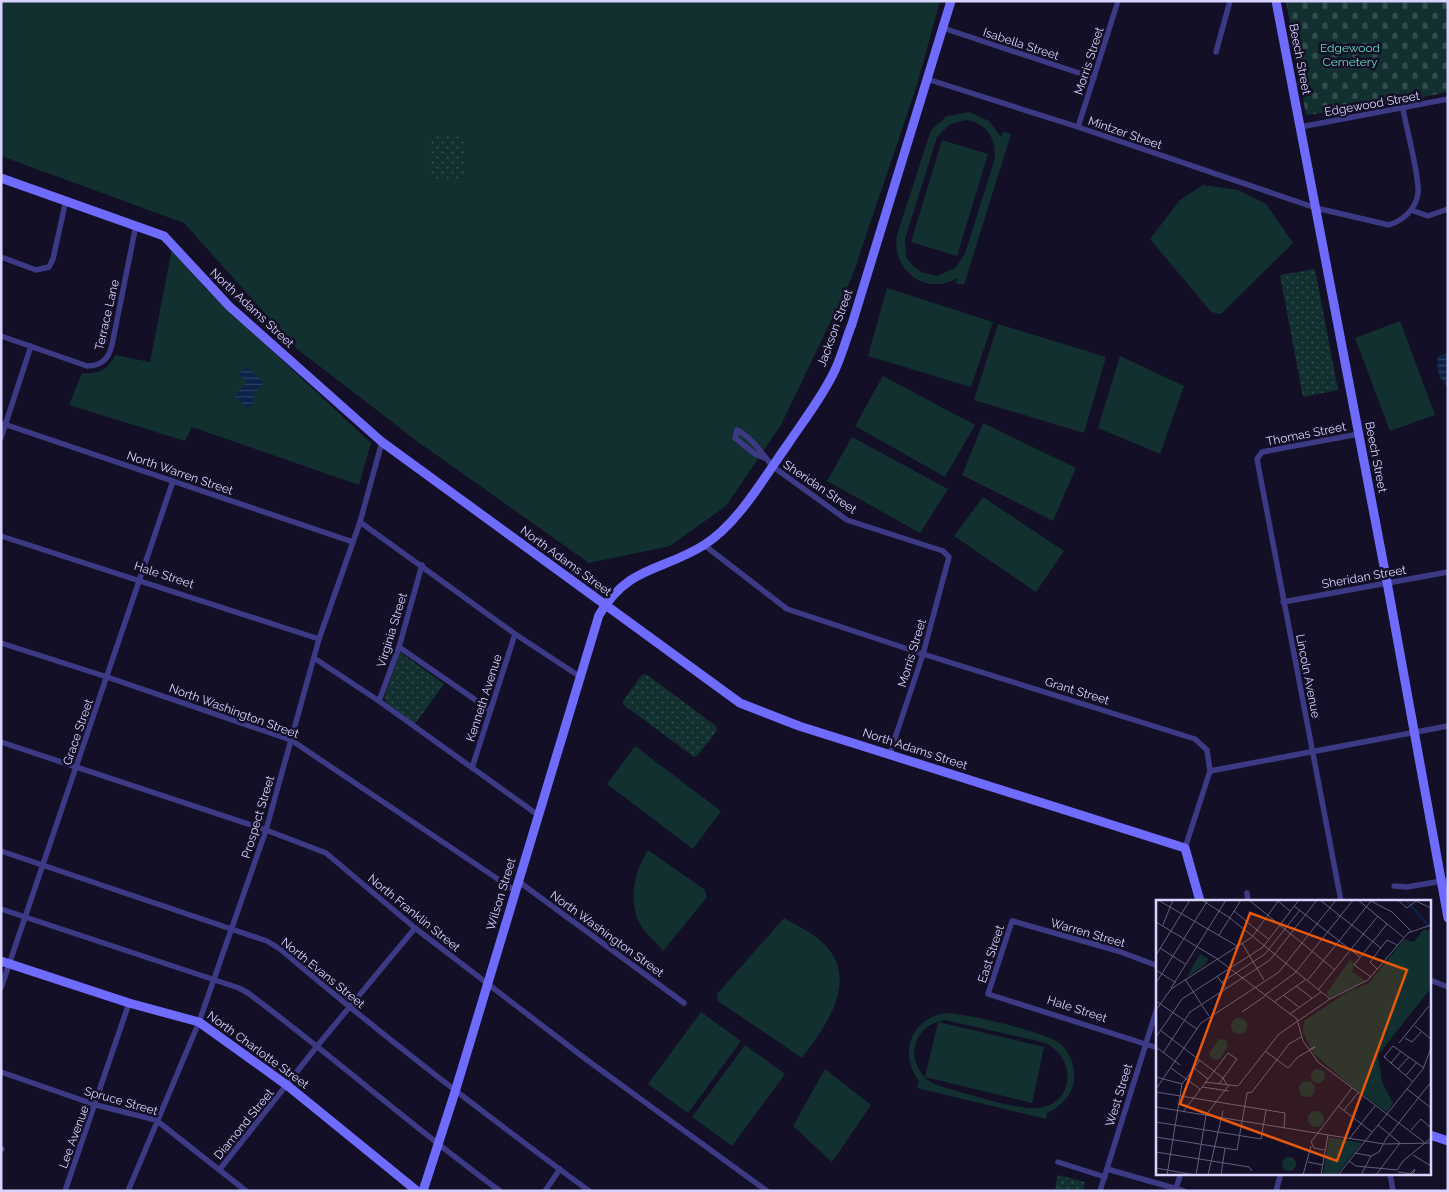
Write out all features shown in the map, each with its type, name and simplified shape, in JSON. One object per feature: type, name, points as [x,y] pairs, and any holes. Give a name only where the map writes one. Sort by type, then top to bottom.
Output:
[{"type":"street","name":"Jackson Street","points":[[606,606],[620,588],[639,573],[704,545],[729,523],[770,463],[816,403],[835,370],[952,1]]},
{"type":"street","name":"Morris Street","points":[[1078,127],[1118,1]]},
{"type":"street","points":[[1216,52],[1230,1]]},
{"type":"street","name":"Beech Street","points":[[1276,1],[1444,880],[1448,918]]},
{"type":"street","name":"Isabella Street","points":[[943,28],[1094,78]]},
{"type":"street","name":"Mintzer Street","points":[[927,79],[1078,127],[1316,208],[1389,225],[1399,222],[1411,210]]},
{"type":"street","name":"Edgewood Street","points":[[1300,127],[1448,99]]},
{"type":"street","points":[[1403,109],[1418,191],[1411,210],[1428,216],[1448,209]]},
{"type":"street","name":"North Adams Street","points":[[1,178],[136,225],[168,239],[229,306],[382,442],[740,703],[777,718],[1185,848]]},
{"type":"street","points":[[1,257],[36,270],[49,267],[53,259],[66,200]]},
{"type":"street","name":"Terrace Lane","points":[[1,336],[87,366],[99,364],[108,357],[136,225]]},
{"type":"street","points":[[1,438],[31,346]]},
{"type":"street","name":"North Warren Street","points":[[4,424],[353,542]]},
{"type":"street","name":"Sheridan Street","points":[[770,463],[744,433],[737,430],[734,438],[847,520],[944,551],[949,557]]},
{"type":"street","name":"Thomas Street","points":[[1258,455],[1359,434]]},
{"type":"street","name":"Prospect Street","points":[[128,1191],[156,1120],[199,1022],[266,830],[319,639],[360,522],[382,442]]},
{"type":"street","name":"Lincoln Avenue","points":[[1258,455],[1257,465],[1341,900]]},
{"type":"street","name":"Grace Street","points":[[1,988],[5,962],[44,865],[173,481]]},
{"type":"street","points":[[360,522],[515,634],[578,676]]},
{"type":"street","name":"Hale Street","points":[[1,536],[319,639]]},
{"type":"street","name":"Grant Street","points":[[704,545],[787,609],[923,654],[1195,739],[1207,750],[1210,771]]},
{"type":"street","name":"Morris Street","points":[[890,753],[923,654],[949,557]]},
{"type":"street","name":"Virginia Street","points":[[379,701],[399,647],[422,565]]},
{"type":"street","name":"Sheridan Street","points":[[1283,602],[1448,572]]},
{"type":"street","name":"Wilson Street","points":[[423,1191],[455,1092],[578,676],[599,615],[606,606]]},
{"type":"street","name":"Kenneth Avenue","points":[[472,768],[515,634]]},
{"type":"street","name":"North Washington Street","points":[[1,644],[108,677],[291,740],[516,886],[684,1003]]},
{"type":"street","points":[[399,647],[490,710]]},
{"type":"street","points":[[314,658],[379,701],[538,815]]},
{"type":"street","points":[[1200,900],[1185,848],[1210,771],[1448,726]]},
{"type":"street","name":"North Franklin Street","points":[[1,742],[266,830],[326,853],[415,928],[487,984],[587,1060],[767,1191]]},
{"type":"street","name":"North Evans Street","points":[[1,851],[267,941],[280,949],[455,1092],[589,1191]]},
{"type":"street","points":[[1394,886],[1407,887],[1444,880]]},
{"type":"street","points":[[1247,893],[1248,900]]},
{"type":"street","points":[[1,908],[248,993],[318,1045],[438,1146],[500,1191]]},
{"type":"street","name":"Warren Street","points":[[1012,921],[1118,952],[1156,965]]},
{"type":"street","name":"East Street","points":[[988,994],[1012,921]]},
{"type":"street","name":"Diamond Street","points":[[220,1170],[288,1086],[318,1045],[415,928]]},
{"type":"street","name":"North Charlotte Street","points":[[5,962],[129,1003],[199,1022],[288,1086],[417,1191]]},
{"type":"street","points":[[1432,981],[1448,987]]},
{"type":"street","name":"Hale Street","points":[[988,994],[1156,1047]]},
{"type":"street","name":"Lee Avenue","points":[[65,1191],[96,1105],[129,1003]]},
{"type":"street","name":"West Street","points":[[1100,1191],[1156,1011]]},
{"type":"street","name":"Spruce Street","points":[[1,1072],[96,1105],[156,1120],[246,1191]]},
{"type":"street","points":[[1432,1136],[1448,1141]]},
{"type":"street","points":[[1058,1162],[1105,1176]]},
{"type":"street","points":[[545,1191],[560,1169]]},
{"type":"street","points":[[1107,1169],[1184,1191]]},
{"type":"street","points":[[1176,1188],[1181,1174]]},
{"type":"street","points":[[1276,1191],[1281,1174]]},
{"type":"street","points":[[1390,1174],[1393,1191]]},
{"type":"green space","points":[[1,1],[940,1],[917,85],[852,277],[781,425],[726,506],[670,546],[589,563],[418,442],[296,348],[184,223],[1,156]]},
{"type":"green space","name":"Edgewood Cemetery","points":[[1286,1],[1448,1],[1448,92],[1394,103],[1306,115]]},
{"type":"green space","points":[[969,112],[989,121],[1001,137],[1003,132],[1011,134],[964,285],[956,283],[957,278],[945,283],[934,284],[923,282],[913,277],[899,259],[897,248],[897,235],[931,130],[947,116]],"holes":[[[966,120],[980,125],[989,134],[995,153],[965,254],[955,268],[937,276],[921,272],[906,257],[905,239],[937,137],[950,124]]]},
{"type":"green space","points":[[429,134],[464,134],[465,181],[429,181]]},
{"type":"green space","points":[[942,140],[988,154],[957,256],[911,242]]},
{"type":"green space","points":[[1203,185],[1238,190],[1266,204],[1293,243],[1221,314],[1211,312],[1150,239],[1180,200]]},
{"type":"green space","points":[[172,249],[205,288],[371,443],[359,485],[192,427],[185,441],[69,405],[82,373],[98,372],[106,368],[115,355],[150,362]]},
{"type":"green space","points":[[1315,269],[1338,390],[1303,397],[1280,275]]},
{"type":"green space","points":[[887,288],[993,322],[971,387],[868,356]]},
{"type":"green space","points":[[1400,321],[1435,415],[1390,431],[1355,338]]},
{"type":"green space","points":[[998,324],[1106,357],[1084,433],[974,400]]},
{"type":"green space","points":[[1120,356],[1184,386],[1160,454],[1098,428]]},
{"type":"green space","points":[[883,376],[975,425],[945,477],[855,426]]},
{"type":"green space","points":[[983,423],[1076,468],[1053,521],[962,475]]},
{"type":"green space","points":[[852,437],[948,489],[920,533],[827,481]]},
{"type":"green space","points":[[983,497],[1064,551],[1036,592],[954,536]]},
{"type":"green space","points":[[400,652],[444,684],[415,724],[387,703],[384,698]]},
{"type":"green space","points":[[646,674],[716,726],[717,731],[697,756],[694,757],[624,705],[623,701],[642,675]]},
{"type":"green space","points":[[635,746],[721,811],[693,849],[607,784]]},
{"type":"green space","points":[[648,850],[705,890],[707,897],[663,951],[642,928],[634,906],[636,877]]},
{"type":"green space","points":[[784,918],[812,934],[826,946],[835,960],[839,974],[839,989],[835,1004],[820,1032],[802,1058],[718,1001],[717,994]]},
{"type":"green space","points":[[701,1012],[741,1041],[688,1113],[648,1084]]},
{"type":"green space","points":[[947,1013],[988,1020],[1053,1039],[1061,1044],[1073,1065],[1074,1079],[1069,1095],[1057,1107],[1047,1113],[1046,1119],[917,1088],[919,1081],[909,1060],[909,1049],[917,1029],[924,1022],[935,1016]],"holes":[[[945,1020],[1042,1042],[1053,1048],[1062,1057],[1066,1067],[1067,1078],[1065,1088],[1060,1097],[1051,1104],[1039,1108],[1018,1107],[940,1086],[928,1080],[920,1071],[915,1061],[914,1051],[917,1040],[923,1031],[932,1024]]]},
{"type":"green space","points":[[938,1022],[1044,1047],[1032,1103],[925,1077]]},
{"type":"green space","points":[[745,1045],[785,1074],[732,1146],[692,1117]]},
{"type":"green space","points":[[825,1069],[871,1105],[832,1162],[793,1126]]},
{"type":"green space","points":[[1058,1175],[1085,1182],[1083,1191],[1065,1191],[1055,1188]]},
{"type":"water","points":[[1448,353],[1448,387],[1438,373],[1437,365],[1438,356]]},
{"type":"water","points":[[246,366],[264,383],[254,394],[253,404],[248,409],[235,396],[247,382],[239,374]]}]
